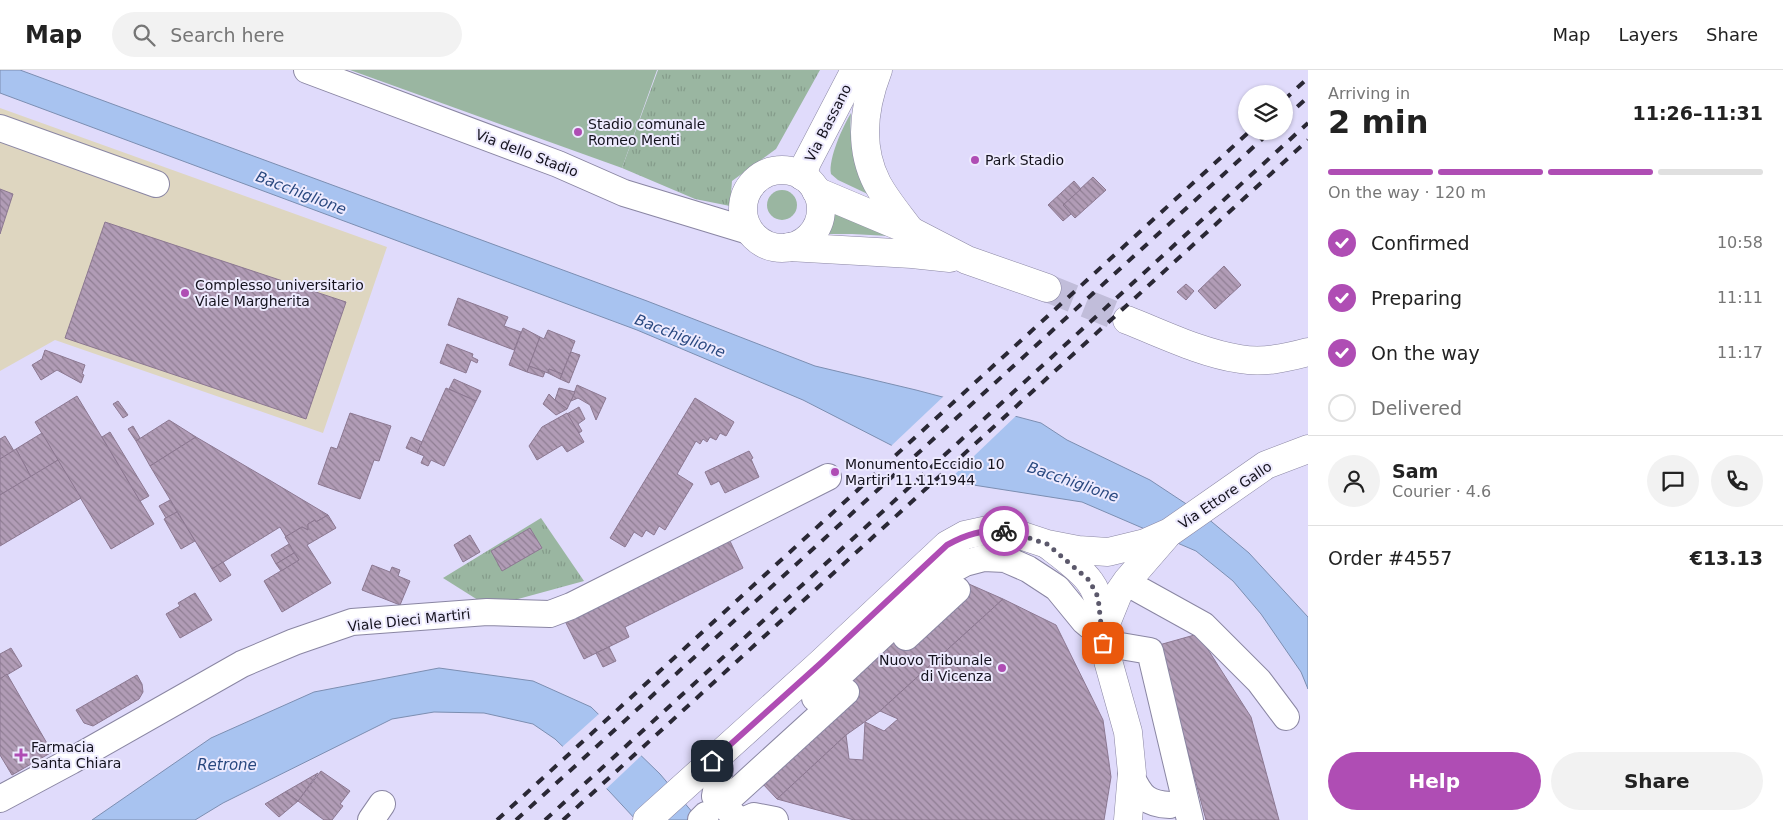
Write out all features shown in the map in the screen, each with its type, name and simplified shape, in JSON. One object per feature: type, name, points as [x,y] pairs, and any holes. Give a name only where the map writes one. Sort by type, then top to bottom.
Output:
[{"type":"main road","name":"Via Bassano","points":[[809,183],[807,162],[854,70]]},
{"type":"main road","points":[[878,70],[870,92],[865,118],[869,160],[877,182],[911,232]]},
{"type":"main road","name":"Via dello Stadio","points":[[967,260],[912,254],[778,248],[757,240],[749,231],[742,211],[748,189],[755,181],[764,174],[786,170],[967,260],[1047,288]]},
{"type":"main road","points":[[789,248],[809,238],[816,229],[820,219],[821,208],[809,183]]},
{"type":"main road","points":[[1127,320],[1190,345],[1241,360],[1272,360],[1308,352]]},
{"type":"main road","name":"Via Ettore Gallo","points":[[1103,637],[1118,594],[1148,548],[1266,465],[1308,449]]},
{"type":"main road","points":[[647,820],[821,663],[947,545],[965,535],[988,530],[1011,532],[1047,544],[1078,550],[1108,552],[1148,548]]},
{"type":"main road","points":[[1047,544],[1089,580],[1095,590],[1103,637],[1128,732],[1134,804]]},
{"type":"street","name":"Via dello Stadio","points":[[307,70],[558,164],[624,193],[749,231]]},
{"type":"street","points":[[0,128],[156,184]]},
{"type":"street","name":"Viale Dieci Martiri","points":[[0,799],[71,762],[242,664],[294,642],[352,622],[487,612],[550,614],[571,606],[828,477]]},
{"type":"street","points":[[815,698],[952,570],[966,563],[984,558],[1005,559],[1028,569],[1056,588],[1090,626],[1103,637],[1150,651],[1190,820]]},
{"type":"street","points":[[1138,589],[1203,625],[1259,681],[1286,717]]},
{"type":"street","points":[[716,811],[957,590]]},
{"type":"street","points":[[712,761],[720,769],[716,811]]},
{"type":"street","points":[[1134,804],[1143,797],[1156,804],[1170,805]]},
{"type":"street","points":[[745,820],[754,816],[775,820]]},
{"type":"shaded area","name":"Complesso universitario Viale Margherita","points":[[0,108],[387,247],[323,433],[55,340],[0,371]]},
{"type":"green space","name":"Stadio comunale Romeo Menti","points":[[350,70],[657,70],[622,168]]},
{"type":"green space","points":[[658,70],[820,70],[776,149],[732,181],[730,206],[695,199],[622,168]]},
{"type":"green space","points":[[851,113],[851,137],[855,157],[874,197],[838,180],[831,174],[834,152],[840,134]]},
{"type":"green space","points":[[782,190],[788,191],[796,199],[796,211],[788,219],[782,220],[776,219],[768,211],[767,205],[768,199],[776,191]]},
{"type":"green space","points":[[834,212],[907,237],[825,234],[829,229]]},
{"type":"green space","points":[[541,518],[584,581],[489,607],[443,578]]},
{"type":"water","name":"Bacchiglione","points":[[0,70],[20,70],[647,301],[815,366],[1041,423],[1067,440],[1150,480],[1206,517],[1249,553],[1308,617],[1308,689],[1301,672],[1261,614],[1233,581],[1196,551],[1082,502],[967,484],[803,400],[637,330],[0,93]]},
{"type":"water","name":"Retrone","points":[[439,668],[533,681],[591,707],[660,774],[699,820],[636,820],[555,739],[533,724],[484,713],[434,712],[392,719],[223,803],[195,820],[92,820],[211,738],[314,692]]},
{"type":"pier","points":[[945,395],[1018,414],[951,478],[890,447]]},
{"type":"pier","points":[[600,713],[643,754],[605,790],[561,748]]},
{"type":"building","points":[[1093,177],[1106,190],[1075,218],[1063,205]]},
{"type":"building","points":[[1074,181],[1081,189],[1063,205],[1071,214],[1063,221],[1048,205]]},
{"type":"building","points":[[0,189],[13,194],[0,234]]},
{"type":"building","points":[[105,222],[346,302],[306,419],[65,338]]},
{"type":"building","points":[[1224,266],[1241,285],[1215,309],[1198,291]]},
{"type":"building","points":[[1186,284],[1194,291],[1186,300],[1177,292]]},
{"type":"building","points":[[458,298],[508,317],[504,326],[521,332],[514,350],[448,325]]},
{"type":"building","points":[[523,328],[540,337],[527,372],[509,365]]},
{"type":"building","points":[[548,330],[575,341],[562,374],[549,369],[548,373],[529,366],[540,337],[544,339]]},
{"type":"building","points":[[447,344],[473,354],[472,357],[478,360],[477,363],[471,360],[466,373],[440,363]]},
{"type":"building","points":[[45,350],[85,365],[81,383],[57,370],[41,380],[32,365],[42,359]]},
{"type":"building","points":[[571,352],[580,355],[569,383],[560,379]]},
{"type":"building","points":[[529,366],[545,372],[543,377],[527,372]]},
{"type":"building","points":[[549,369],[562,374],[560,379],[548,373]]},
{"type":"building","points":[[454,379],[481,391],[476,401],[449,389]]},
{"type":"building","points":[[577,385],[606,398],[596,420],[590,405],[578,398],[571,401]]},
{"type":"building","points":[[446,388],[476,401],[444,466],[431,460],[428,466],[421,463],[424,456],[417,453]]},
{"type":"building","points":[[559,388],[575,392],[567,409],[555,400]]},
{"type":"building","points":[[549,394],[567,409],[556,415],[543,404]]},
{"type":"building","points":[[77,396],[154,524],[111,549],[35,422]]},
{"type":"building","points":[[695,398],[734,422],[726,436],[720,433],[716,440],[710,437],[707,442],[703,439],[700,444],[696,441],[677,474],[693,484],[665,530],[659,526],[654,535],[646,530],[642,537],[634,532],[625,547],[610,538]]},
{"type":"building","points":[[118,401],[128,415],[123,418],[113,404]]},
{"type":"building","points":[[579,407],[585,419],[578,424],[582,431],[579,433],[567,414]]},
{"type":"building","points":[[350,413],[391,426],[379,461],[374,460],[360,499],[318,484],[331,447],[337,449]]},
{"type":"building","points":[[567,413],[584,442],[567,452],[562,445],[537,460],[529,446],[542,427]]},
{"type":"building","points":[[169,420],[196,437],[150,466],[136,441]]},
{"type":"building","points":[[133,426],[140,438],[136,441],[128,429]]},
{"type":"building","points":[[110,432],[149,496],[140,501],[102,437]]},
{"type":"building","points":[[42,433],[58,460],[31,477],[16,449]]},
{"type":"building","points":[[5,436],[14,451],[0,459],[0,439]]},
{"type":"building","points":[[196,437],[328,515],[308,524],[308,530],[302,527],[286,537],[280,527],[212,569],[150,466]]},
{"type":"building","points":[[411,437],[422,442],[417,453],[406,448]]},
{"type":"building","points":[[16,449],[31,477],[0,495],[0,459]]},
{"type":"building","points":[[749,451],[759,477],[725,493],[719,481],[711,485],[705,472]]},
{"type":"building","points":[[58,460],[81,498],[0,546],[0,495]]},
{"type":"building","points":[[170,500],[177,512],[166,518],[159,506]]},
{"type":"building","points":[[177,512],[195,541],[181,549],[164,519]]},
{"type":"building","points":[[328,515],[336,528],[307,545],[331,583],[282,612],[264,581],[299,560],[285,537],[302,527],[308,530],[308,524]]},
{"type":"building","points":[[530,528],[542,548],[502,571],[491,551]]},
{"type":"building","points":[[470,535],[480,552],[463,562],[454,545]]},
{"type":"building","points":[[729,539],[743,568],[625,627],[629,637],[584,659],[565,621]]},
{"type":"building","points":[[289,544],[294,553],[276,564],[271,555]]},
{"type":"building","points":[[294,553],[299,560],[281,571],[276,564]]},
{"type":"building","points":[[223,562],[231,575],[220,582],[212,569]]},
{"type":"building","points":[[372,565],[390,572],[392,567],[400,570],[398,576],[410,581],[400,605],[362,590]]},
{"type":"building","points":[[953,577],[1003,599],[880,711],[846,735],[777,799],[747,767]]},
{"type":"building","points":[[195,593],[212,620],[180,638],[166,614],[180,606],[178,603]]},
{"type":"building","name":"Nuovo Tribunale di Vicenza","points":[[1003,599],[1056,625],[1103,720],[1111,777],[1104,820],[854,820],[777,799],[846,735],[849,759],[863,760],[865,722],[884,731],[898,719],[880,711]]},
{"type":"building","points":[[1198,634],[1251,717],[1279,820],[1206,820],[1159,645]]},
{"type":"building","points":[[609,647],[616,661],[603,667],[596,653]]},
{"type":"building","points":[[11,648],[22,666],[0,679],[0,654]]},
{"type":"building","points":[[7,674],[52,752],[12,775],[0,755],[0,679]]},
{"type":"building","points":[[137,675],[142,684],[143,692],[139,699],[93,726],[84,723],[76,710]]},
{"type":"building","points":[[321,771],[350,791],[340,804],[343,806],[332,820],[324,820],[298,801]]},
{"type":"building","points":[[318,773],[298,801],[285,792]]},
{"type":"building","points":[[285,792],[298,801],[279,817],[265,804]]},
{"type":"tunnel","points":[[1047,288],[1127,320]]},
{"type":"railway","points":[[1293,92],[1308,78]]},
{"type":"railway","points":[[1293,111],[1308,97]]},
{"type":"railway","points":[[545,820],[1308,123]]},
{"type":"railway","points":[[497,820],[1240,140]]},
{"type":"railway","points":[[516,820],[1261,140]]},
{"type":"railway","points":[[563,820],[1308,140]]},
{"type":"way so far","points":[[1004,531],[1047,544],[1089,580],[1098,597],[1103,643]]},
{"type":"place","name":"Stadio comunale Romeo Menti","points":[[578,132]]},
{"type":"place","name":"Park Stadio","points":[[975,160]]},
{"type":"place","name":"Complesso universitario Viale Margherita","points":[[185,293]]},
{"type":"place","name":"Monumento Eccidio 10 Martiri 11.11.1944","points":[[835,472]]},
{"type":"place","name":"Nuovo Tribunale di Vicenza","points":[[1002,668]]},
{"type":"place","name":"Farmacia Santa Chiara","points":[[21,755]]},
{"type":"route","points":[[712,761],[821,663],[947,545],[965,535],[988,530],[1004,531]]}]
